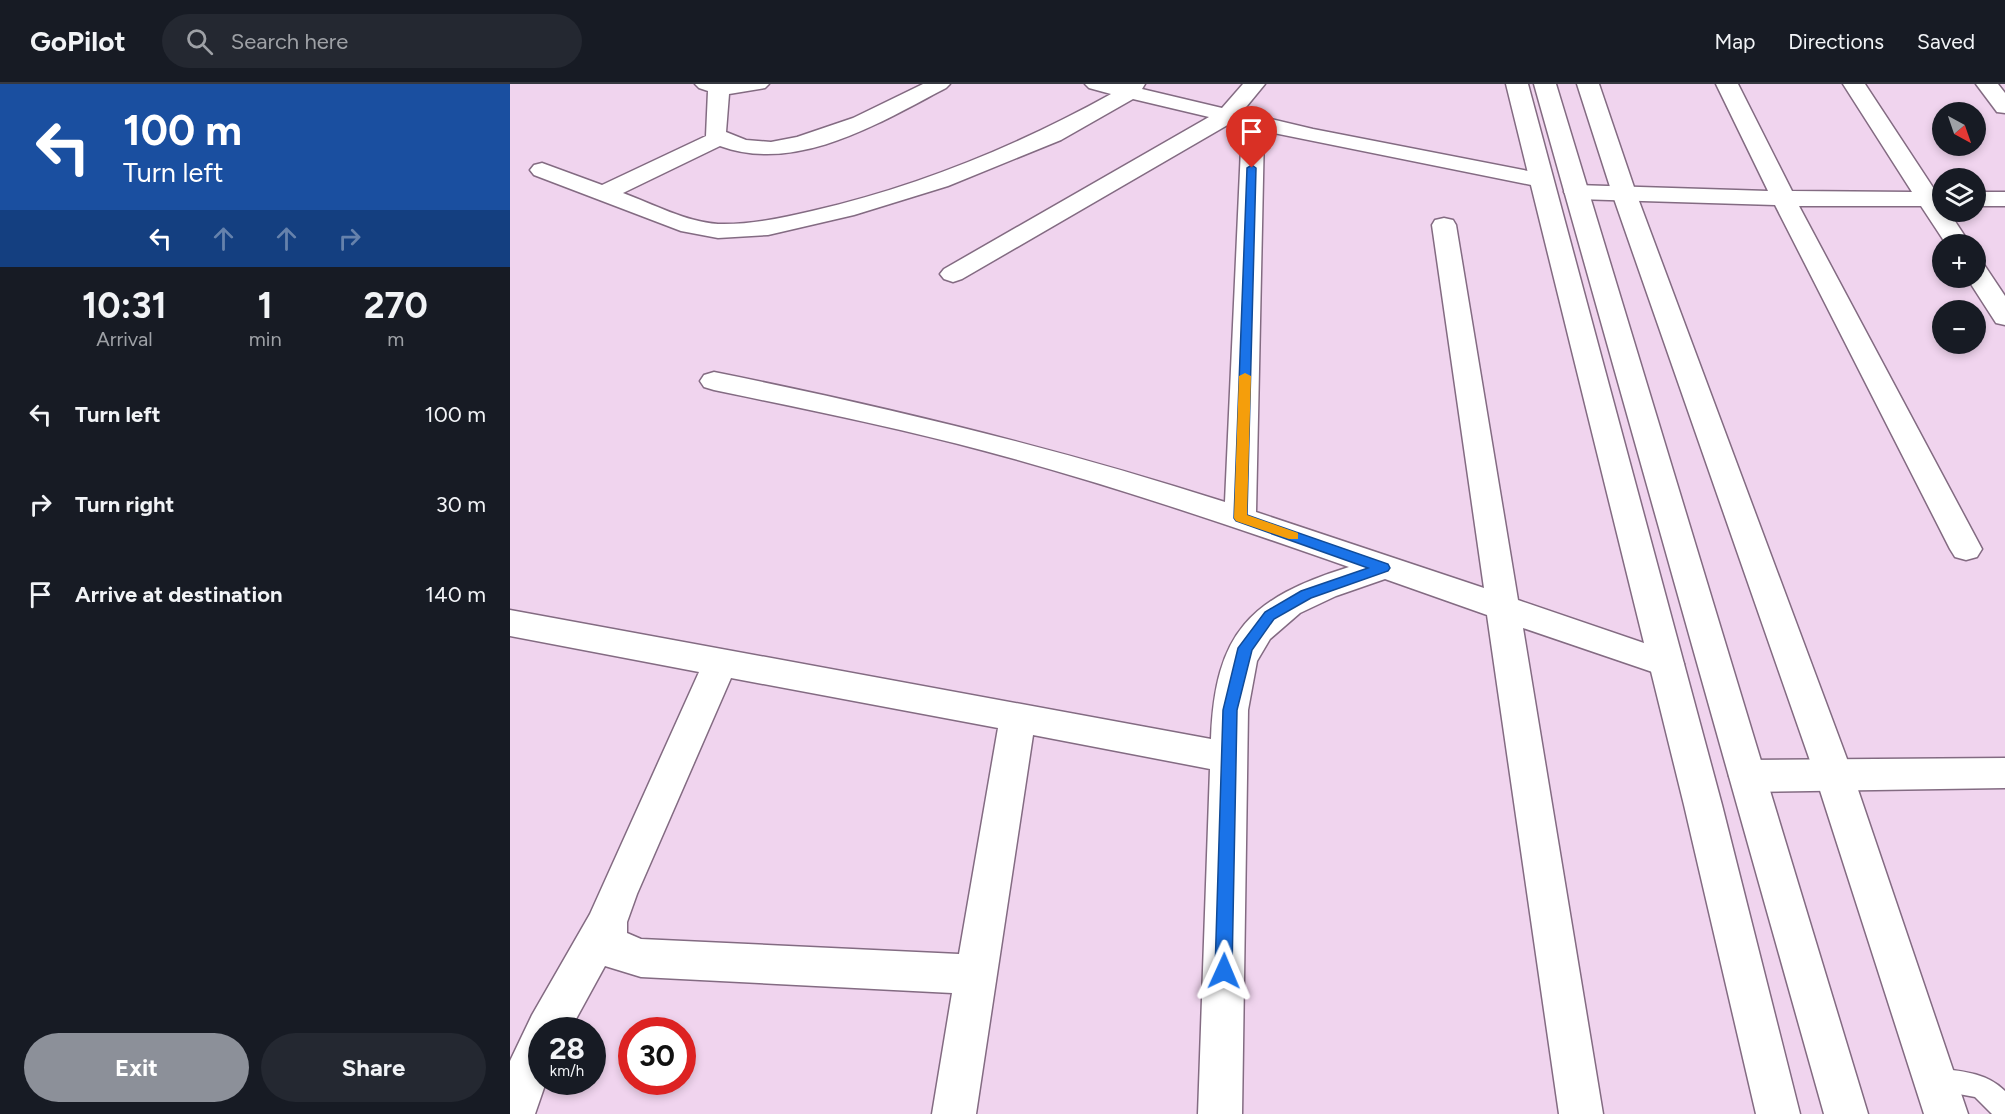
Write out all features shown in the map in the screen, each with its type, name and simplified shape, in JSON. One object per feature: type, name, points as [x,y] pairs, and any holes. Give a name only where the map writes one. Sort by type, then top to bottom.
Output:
[{"type":"street","points":[[758,84],[734,89],[712,86],[715,132],[718,138],[735,146],[753,148],[793,146],[866,119],[939,84]]},
{"type":"street","points":[[1096,84],[1132,88],[1227,116],[1541,180]]},
{"type":"street","points":[[953,274],[1227,116],[1254,84]]},
{"type":"street","points":[[1516,84],[1667,664],[1778,1114]]},
{"type":"street","points":[[1545,84],[1846,1114]]},
{"type":"street","points":[[1588,84],[1624,193],[1834,775],[1946,1114]]},
{"type":"street","points":[[1727,84],[1783,198],[1966,549]]},
{"type":"street","points":[[1854,84],[1932,193]]},
{"type":"street","points":[[1987,84],[2005,107]]},
{"type":"street","points":[[542,170],[690,226],[718,231],[796,223],[940,181],[1020,150],[1053,135],[1132,88]]},
{"type":"street","points":[[1240,518],[1253,121]]},
{"type":"street","points":[[601,194],[688,155],[718,138]]},
{"type":"street","points":[[1576,192],[1783,198],[1932,199]]},
{"type":"street","points":[[1986,199],[2005,199]]},
{"type":"street","points":[[1444,225],[1581,1114]]},
{"type":"street","points":[[1986,287],[2005,317]]},
{"type":"street","points":[[714,381],[880,416],[1020,451],[1240,518],[1667,664]]},
{"type":"street","points":[[1220,1114],[1230,710],[1245,648],[1270,616],[1306,594],[1383,568]]},
{"type":"street","points":[[510,623],[1229,757]]},
{"type":"street","points":[[554,1017],[607,922],[617,894],[721,662]]},
{"type":"street","points":[[954,1114],[1018,717]]},
{"type":"street","points":[[1748,776],[2005,773]]},
{"type":"street","points":[[607,922],[606,941],[618,952],[641,958],[977,975]]},
{"type":"street","points":[[513,1114],[528,1071]]},
{"type":"lane","points":[[1935,1080],[1981,1085],[1997,1098],[2005,1112]]},
{"type":"slow traffic","points":[[1245,376],[1240,518],[1294,536]]},
{"type":"route","points":[[1224,971],[1230,710],[1245,648],[1270,616],[1306,594],[1383,568],[1240,518],[1252,168]]}]
